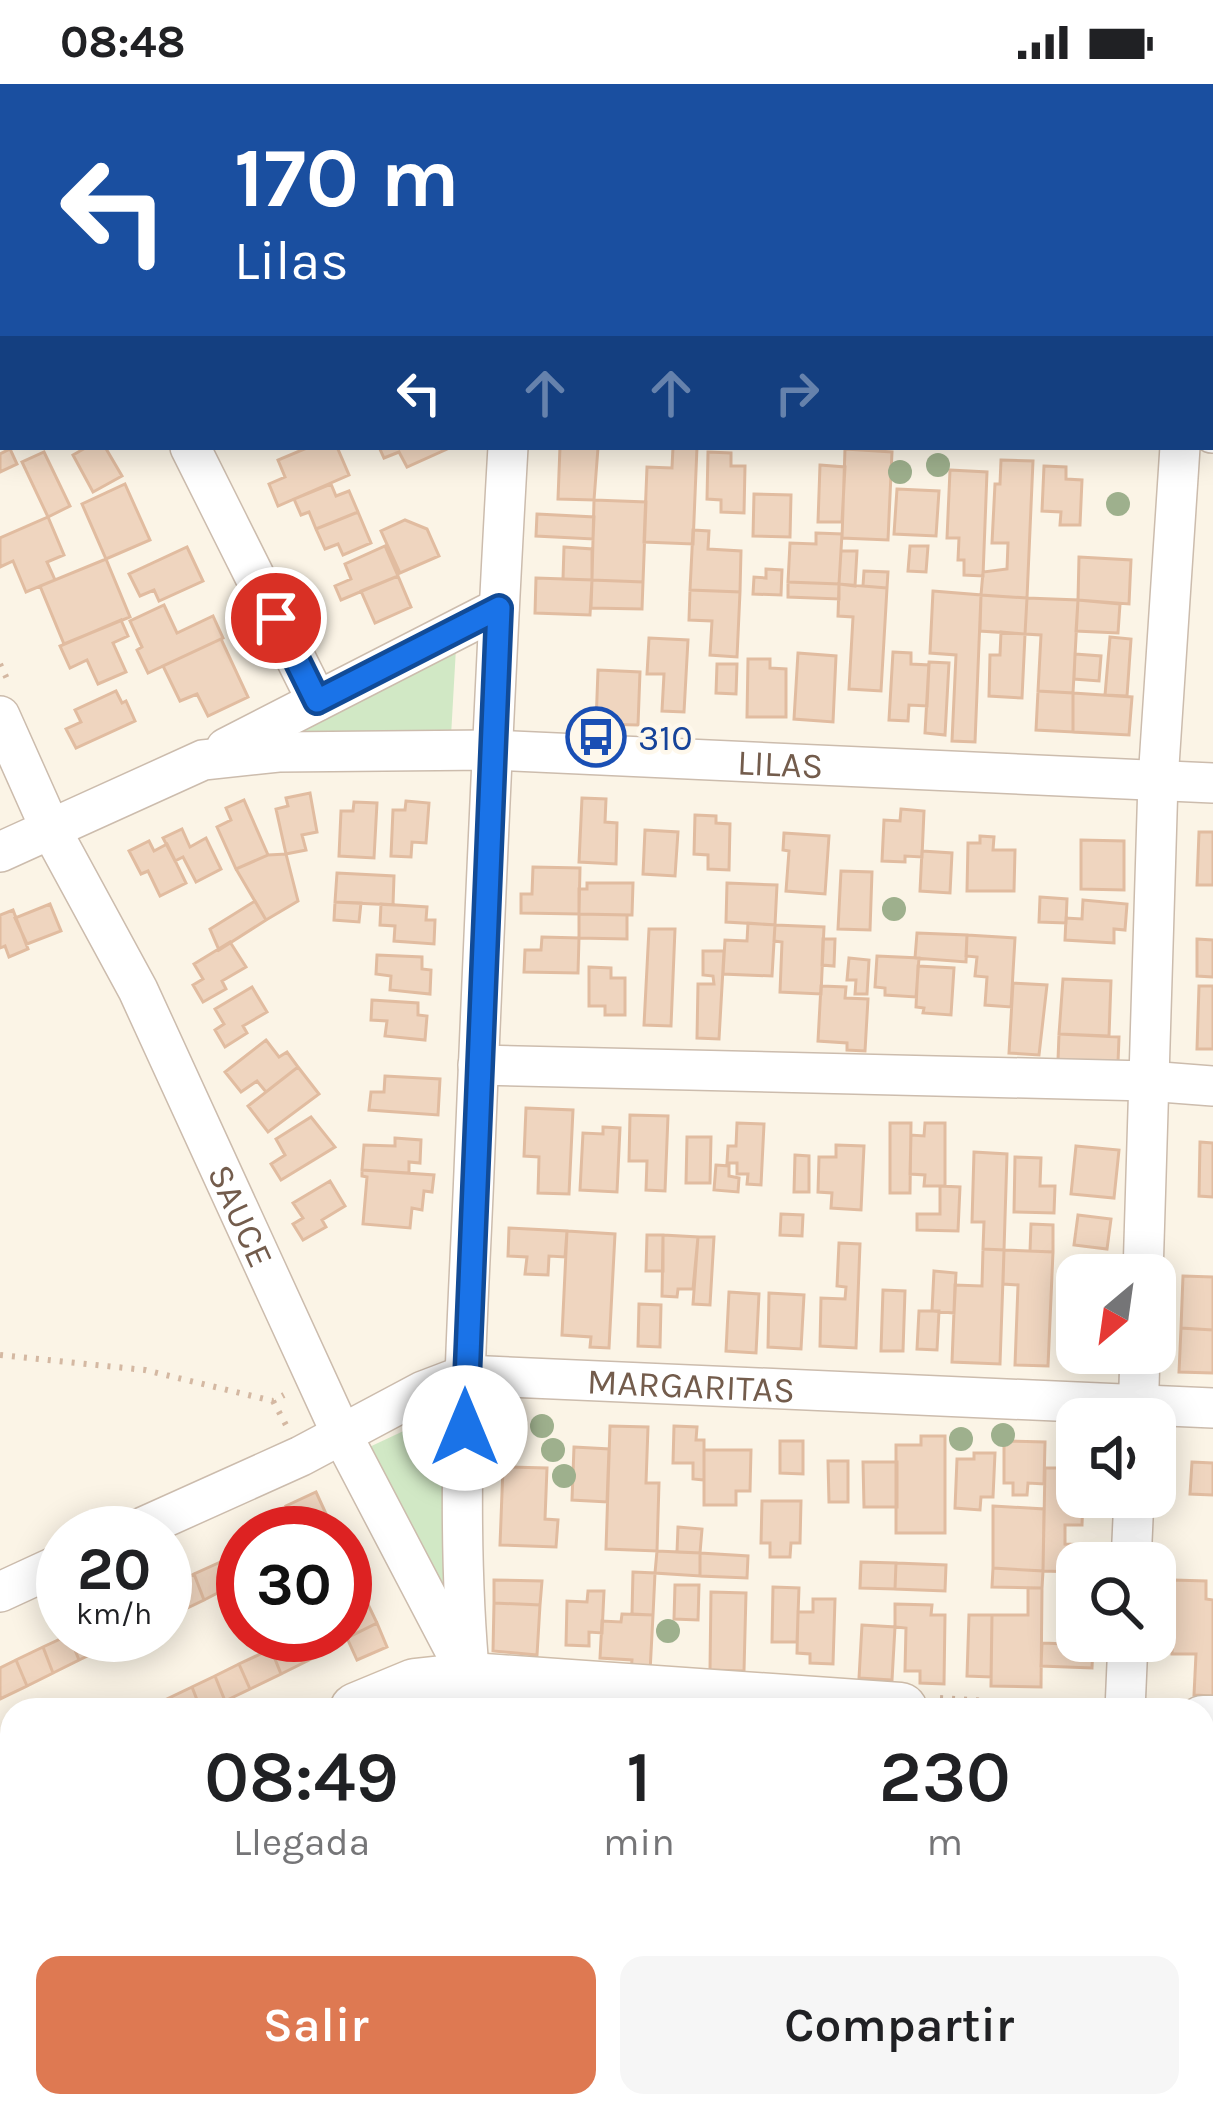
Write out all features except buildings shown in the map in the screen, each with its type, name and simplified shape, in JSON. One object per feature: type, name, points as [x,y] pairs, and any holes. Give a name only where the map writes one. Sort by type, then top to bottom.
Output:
[{"type":"street","points":[[192,450],[317,701]]},
{"type":"street","points":[[478,1695],[464,1618],[465,1375],[490,751],[508,450]]},
{"type":"street","points":[[1143,1254],[1158,781],[1180,450]]},
{"type":"street","name":"LILAS","points":[[0,852],[203,760],[499,608]]},
{"type":"street","name":"SAUCE","points":[[4,699],[50,828],[139,990],[341,1433],[478,1695]]},
{"type":"street","name":"LILAS","points":[[203,760],[278,752],[490,751],[1213,783]]},
{"type":"street","points":[[478,1065],[1213,1086]]},
{"type":"street","name":"MARGARITAS","points":[[190,1506],[301,1456],[423,1391],[465,1375],[1056,1408]]},
{"type":"street","name":"MARGARITAS","points":[[1176,1410],[1213,1408]]},
{"type":"street","points":[[0,1592],[36,1576]]},
{"type":"street","points":[[1116,1698],[1124,1662]]},
{"type":"street","points":[[386,1698],[415,1686],[478,1695],[625,1698]]},
{"type":"path","points":[[0,664],[4,699]]},
{"type":"path","points":[[0,1355],[145,1370],[273,1401]]},
{"type":"green space","points":[[456,648],[451,736],[272,742]]},
{"type":"green space","points":[[459,1405],[463,1641],[363,1450]]},
{"type":"place","name":"310","points":[[596,737]]},
{"type":"route","points":[[276,618],[317,701],[499,608],[465,1428]]}]
